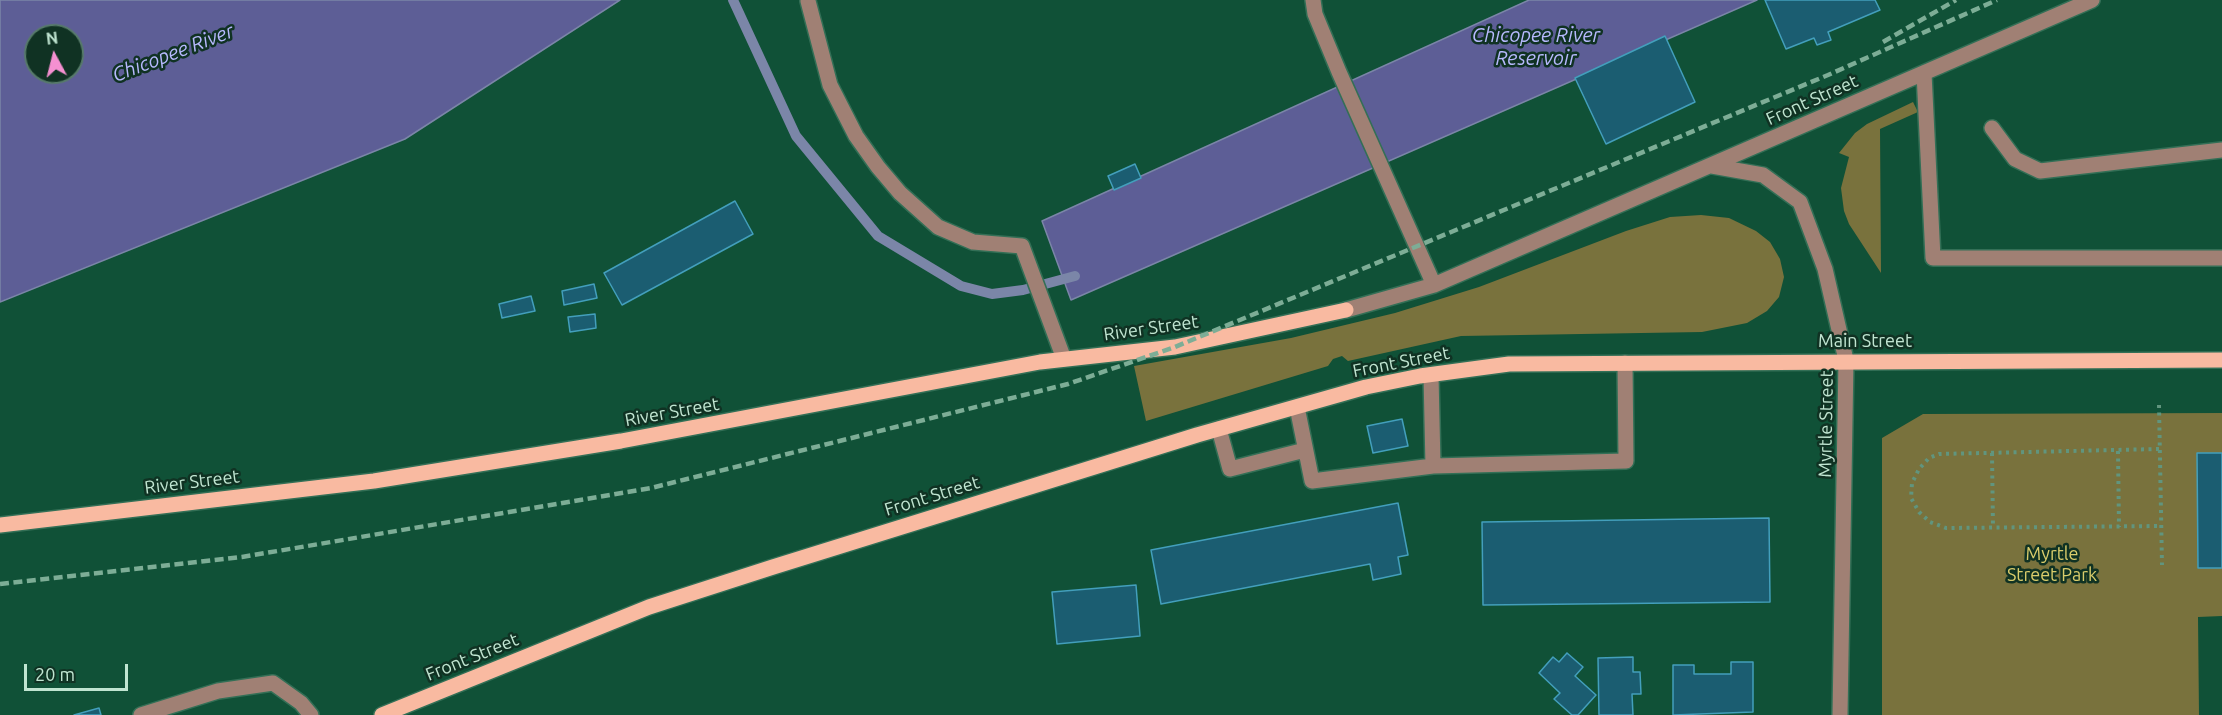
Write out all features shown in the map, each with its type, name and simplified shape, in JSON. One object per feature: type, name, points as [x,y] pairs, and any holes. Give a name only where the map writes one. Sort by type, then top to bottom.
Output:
[{"type":"main road","name":"River Street","points":[[0,525],[374,481],[621,441],[1064,359],[1175,347],[1346,310]]},
{"type":"main road","name":"Main Street","points":[[1509,364],[1846,360],[2222,360]]},
{"type":"main road","name":"Front Street","points":[[382,715],[649,607],[916,521],[1366,387],[1509,364]]},
{"type":"street","points":[[1313,0],[1315,14],[1339,72],[1434,285]]},
{"type":"street","name":"Front Street","points":[[1346,310],[1434,285],[2092,0]]},
{"type":"street","points":[[808,1],[830,85],[856,136],[900,193],[938,227],[973,242],[1022,246],[1064,359]]},
{"type":"street","points":[[1924,73],[1933,258],[2222,258]]},
{"type":"street","points":[[1992,128],[2015,159],[2040,171],[2222,150]]},
{"type":"street","name":"Myrtle Street","points":[[1712,166],[1763,175],[1800,202],[1825,269],[1846,360],[1840,715]]},
{"type":"street","points":[[1297,407],[1312,481],[1433,466],[1626,461],[1625,363]]},
{"type":"street","points":[[1431,375],[1433,466]]},
{"type":"street","points":[[1219,429],[1230,469],[1305,450]]},
{"type":"street","points":[[141,715],[218,691],[273,683],[301,703],[311,715]]},
{"type":"path","points":[[2159,405],[2162,565]]},
{"type":"path","points":[[2159,450],[1939,454],[1929,458],[1919,469],[1912,483],[1911,498],[1919,512],[1930,522],[1946,528],[2161,526]]},
{"type":"path","points":[[2118,451],[2120,527]]},
{"type":"path","points":[[1992,453],[1993,528]]},
{"type":"green space","points":[[1913,102],[1918,112],[1880,129],[1881,273],[1849,224],[1844,211],[1841,188],[1849,157],[1839,153],[1855,133],[1867,124]]},
{"type":"green space","points":[[1701,215],[1729,218],[1756,231],[1770,242],[1780,259],[1784,277],[1779,297],[1767,311],[1747,323],[1702,332],[1461,336],[1348,361],[1342,356],[1333,359],[1328,366],[1146,421],[1134,366],[1291,338],[1395,313],[1479,287],[1626,231],[1670,217]]},
{"type":"green space","name":"Myrtle Street Park","points":[[2222,413],[2222,616],[2198,617],[2199,715],[1882,715],[1882,438],[1923,414]]},
{"type":"water","name":"Chicopee River","points":[[0,0],[620,0],[405,139],[0,302]]},
{"type":"water","name":"Chicopee River Reservoir","points":[[1529,0],[1757,0],[1071,300],[1042,221]]},
{"type":"building","points":[[1765,0],[1875,0],[1880,10],[1828,32],[1831,40],[1817,45],[1814,38],[1786,49]]},
{"type":"building","points":[[1665,36],[1695,102],[1606,144],[1575,78]]},
{"type":"building","points":[[1135,164],[1141,178],[1114,190],[1108,176]]},
{"type":"building","points":[[735,201],[753,234],[622,305],[604,273]]},
{"type":"building","points":[[594,284],[597,298],[564,305],[562,291]]},
{"type":"building","points":[[531,296],[535,311],[502,318],[499,304]]},
{"type":"building","points":[[595,314],[596,328],[570,332],[568,317]]},
{"type":"building","points":[[1402,419],[1408,446],[1373,453],[1367,426]]},
{"type":"building","points":[[2197,453],[2222,453],[2222,568],[2198,568]]},
{"type":"building","points":[[1398,503],[1408,555],[1398,557],[1401,574],[1373,580],[1370,564],[1161,604],[1151,550]]},
{"type":"building","points":[[1769,518],[1770,602],[1483,605],[1482,522]]},
{"type":"building","points":[[1136,585],[1140,636],[1057,644],[1052,592]]},
{"type":"building","points":[[1567,653],[1583,667],[1575,676],[1596,695],[1578,715],[1572,715],[1554,699],[1560,693],[1539,673],[1553,657],[1559,662]]},
{"type":"building","points":[[1633,657],[1633,672],[1640,672],[1641,694],[1632,694],[1633,715],[1599,715],[1598,658]]},
{"type":"building","points":[[1731,662],[1753,662],[1753,712],[1673,715],[1673,665],[1694,665],[1694,674],[1731,674]]},
{"type":"building","points":[[99,708],[101,715],[74,715]]},
{"type":"waterway","points":[[733,0],[796,136],[878,236],[961,286],[992,294],[1023,290],[1075,276]]},
{"type":"railway","points":[[1883,42],[1956,0]]},
{"type":"railway","points":[[0,584],[242,557],[651,488],[1068,384],[1175,347],[1828,75],[1997,0]]}]
